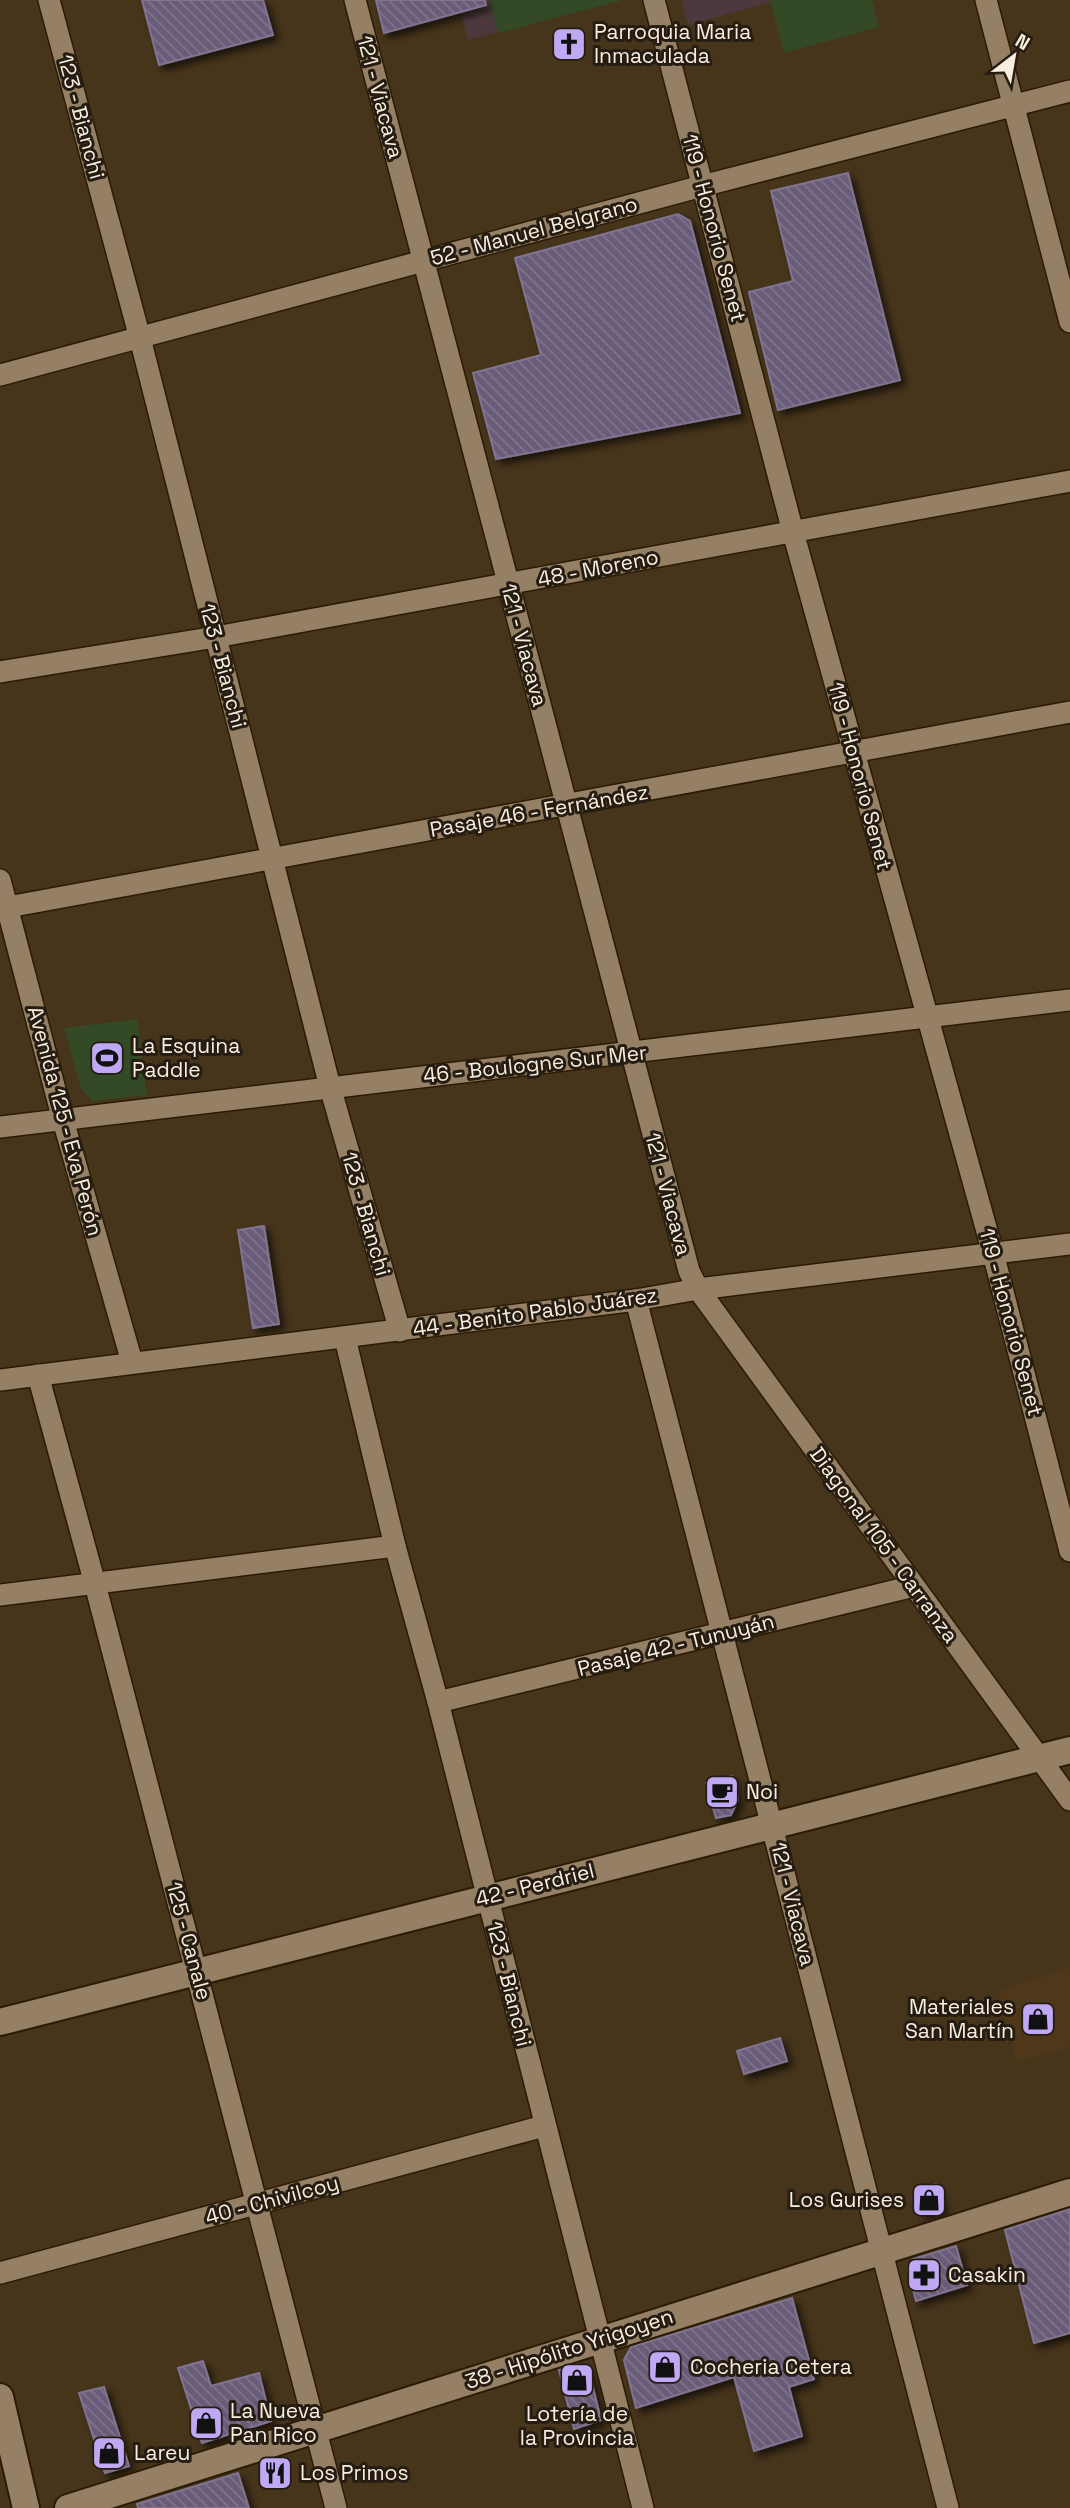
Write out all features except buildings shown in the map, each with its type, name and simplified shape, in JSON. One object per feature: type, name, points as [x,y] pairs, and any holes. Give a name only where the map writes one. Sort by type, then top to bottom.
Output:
[{"type":"street","name":"123 - Bianchi","points":[[49,0],[140,338],[274,857],[330,1087],[400,1331]]},
{"type":"street","name":"121 - Viacava","points":[[355,0],[630,1053],[689,1271],[698,1289]]},
{"type":"street","name":"119 - Honorio Senet","points":[[654,0],[793,532],[993,1253],[1070,1551]]},
{"type":"street","points":[[986,0],[1070,322]]},
{"type":"street","name":"52 - Manuel Belgrano","points":[[0,375],[702,186],[1070,91]]},
{"type":"street","name":"48 - Moreno","points":[[0,672],[216,638],[1070,481]]},
{"type":"street","name":"Pasaje 46 - Fernández","points":[[8,907],[853,754],[1070,712]]},
{"type":"street","name":"Avenida 125 - Eva Perón","points":[[0,880],[62,1120],[132,1362]]},
{"type":"street","name":"46 - Boulogne Sur Mer","points":[[0,1127],[928,1019],[1070,1000]]},
{"type":"street","name":"44 - Benito Pablo Juárez","points":[[0,1380],[400,1331],[636,1300],[698,1289],[1070,1244]]},
{"type":"street","name":"Diagonal 105 - Carranza","points":[[698,1289],[1036,1758],[1070,1800]]},
{"type":"street","name":"121 - Viacava","points":[[636,1300],[948,2508]]},
{"type":"street","name":"123 - Bianchi","points":[[345,1338],[395,1546],[438,1702],[643,2508]]},
{"type":"street","name":"125 - Canale","points":[[38,1375],[337,2508]]},
{"type":"street","points":[[0,1595],[395,1546]]},
{"type":"street","name":"Pasaje 42 - Tunuyán","points":[[438,1702],[914,1586]]},
{"type":"street","name":"42 - Perdriel","points":[[0,2022],[196,1970],[1070,1750]]},
{"type":"street","name":"40 - Chivilcoy","points":[[0,2273],[544,2126]]},
{"type":"street","name":"38 - Hipólito Yrigoyen","points":[[68,2508],[1070,2192]]},
{"type":"street","points":[[0,2397],[26,2508]]},
{"type":"shaded area","points":[[458,0],[623,0],[468,40]]},
{"type":"shaded area","points":[[681,0],[770,0],[771,2],[688,25]]},
{"type":"shaded area","name":"Materiales San Martín","points":[[1070,1967],[1070,2047],[1017,2063],[998,1990]]},
{"type":"green space","points":[[489,0],[623,0],[498,33]]},
{"type":"green space","points":[[770,0],[872,0],[879,27],[784,53]]},
{"type":"green space","name":"La Esquina Paddle","points":[[137,1019],[147,1095],[93,1101],[81,1089],[64,1028]]},
{"type":"place","name":"Parroquia Maria Inmaculada","points":[[569,44]]},
{"type":"place","name":"La Esquina Paddle","points":[[107,1058]]},
{"type":"place","name":"Noi","points":[[722,1792]]},
{"type":"place","name":"Materiales San Martín","points":[[1038,2019]]},
{"type":"place","name":"Los Gurises","points":[[929,2200]]},
{"type":"place","name":"Casakin","points":[[924,2275]]},
{"type":"place","name":"Cocheria Cetera","points":[[665,2367]]},
{"type":"place","name":"Lotería de la Provincia","points":[[577,2380]]},
{"type":"place","name":"La Nueva Pan Rico","points":[[206,2423]]},
{"type":"place","name":"Lareu","points":[[109,2453]]},
{"type":"place","name":"Los Primos","points":[[275,2473]]}]
